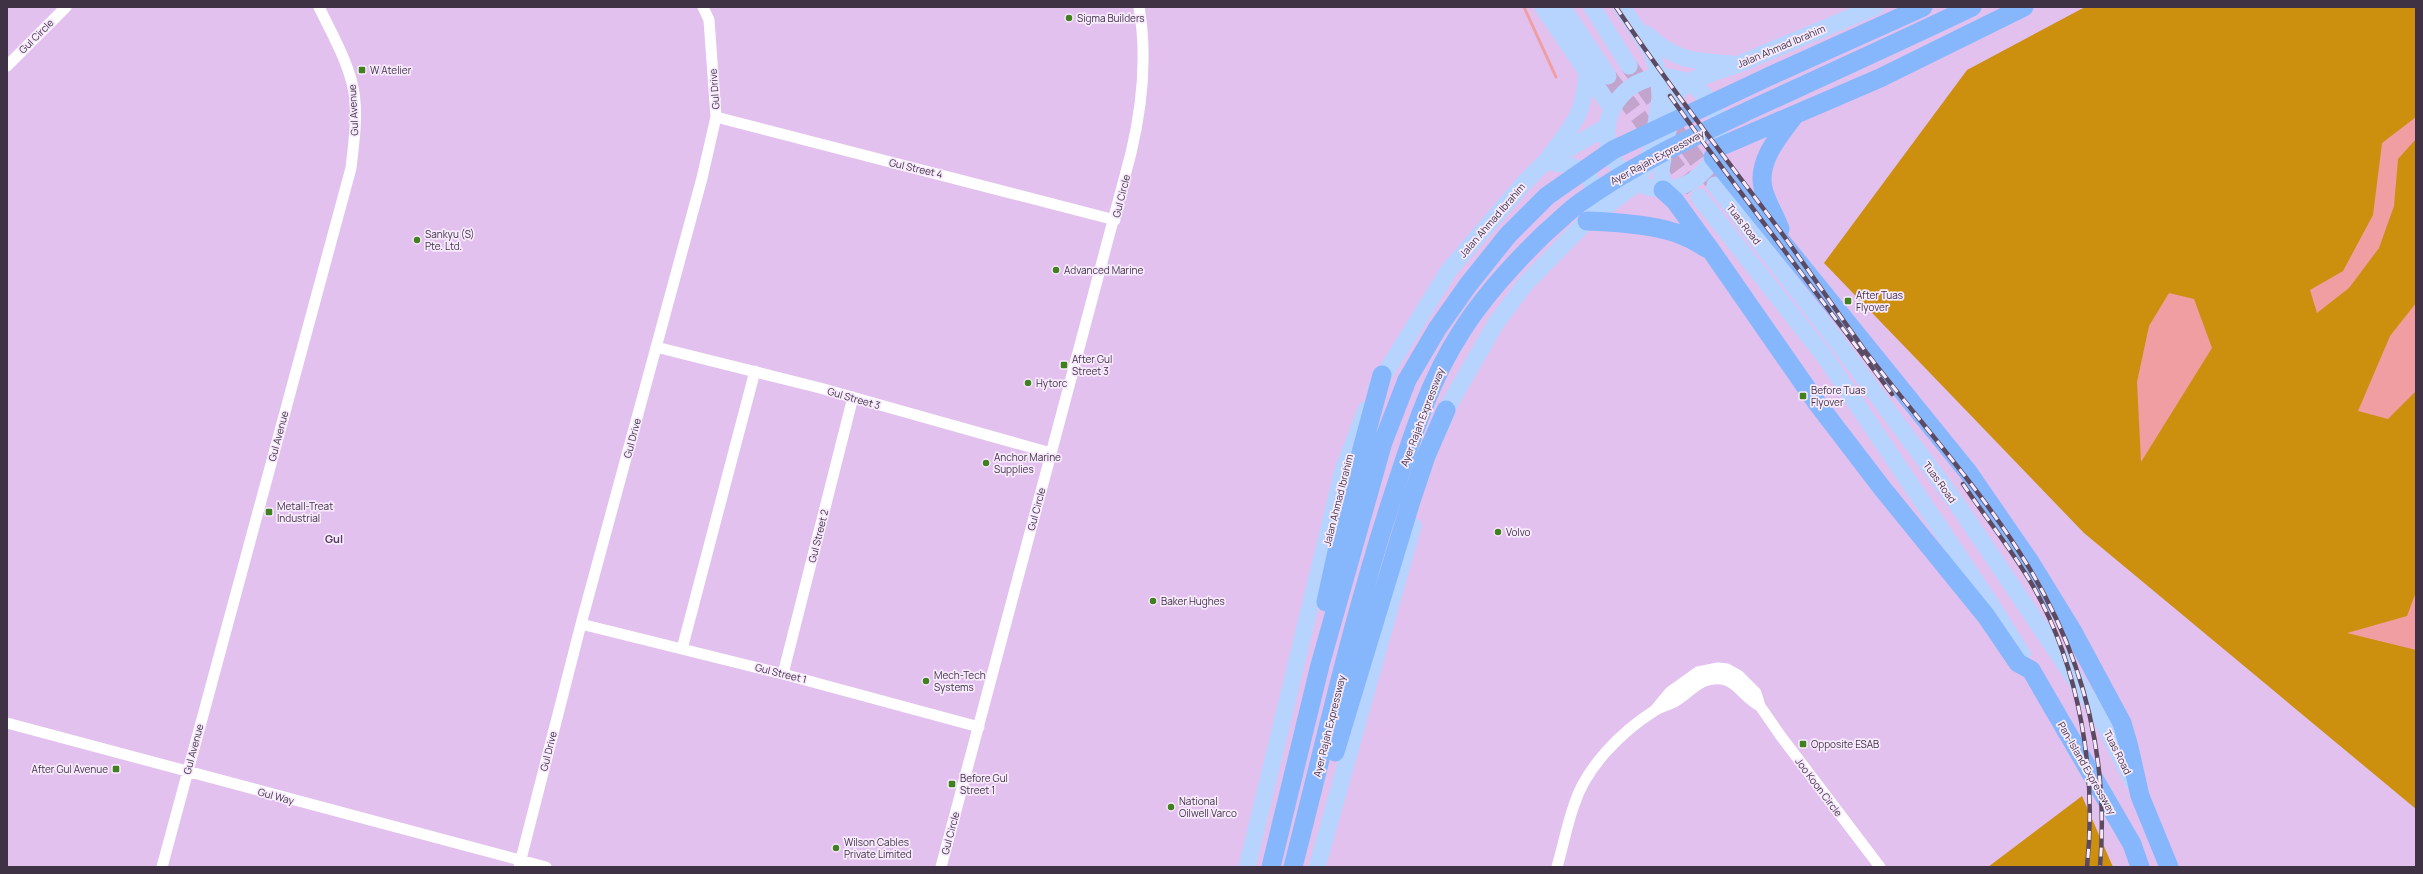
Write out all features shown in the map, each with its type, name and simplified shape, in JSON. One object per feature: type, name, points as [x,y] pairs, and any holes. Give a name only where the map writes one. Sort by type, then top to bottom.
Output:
[{"type":"highway","points":[[1271,867],[1320,665],[1383,442],[1408,380],[1437,329],[1508,235],[1547,196],[1613,150],[1770,76],[1923,7]]},
{"type":"highway","name":"Ayer Rajah Expressway","points":[[1293,867],[1352,632],[1379,538],[1410,444],[1438,373],[1460,333],[1513,264],[1578,203],[1625,172],[1685,141],[1972,7]]},
{"type":"highway","points":[[2024,7],[1880,78],[1715,152],[1785,243],[1968,472],[2030,562],[2073,632],[2118,717],[2129,747],[2140,796],[2169,867]]},
{"type":"highway","points":[[1785,243],[1763,188],[1764,164],[1774,142],[1795,115]]},
{"type":"highway","points":[[1663,190],[1675,201],[1817,403],[1882,488],[1986,616],[2018,663],[2031,670]]},
{"type":"highway","points":[[1587,221],[1612,222],[1684,235],[1712,252]]},
{"type":"highway","points":[[1320,665],[1318,647],[1322,619],[1348,501],[1382,375]]},
{"type":"highway","points":[[1297,867],[1328,773],[1411,501],[1426,456],[1446,410]]},
{"type":"highway","name":"Pan-Island Expressway","points":[[2031,670],[2132,844],[2140,867]]},
{"type":"main road","points":[[1543,7],[1612,109]]},
{"type":"main road","points":[[1562,7],[1608,76]]},
{"type":"main road","points":[[1592,7],[1629,66]]},
{"type":"main road","points":[[1622,7],[1662,49],[1679,57],[1693,60],[1739,64]]},
{"type":"main road","points":[[1317,867],[1446,410],[1496,323],[1526,283],[1587,221],[1636,183],[1652,149],[1660,98],[1659,77],[1652,52],[1622,7]]},
{"type":"main road","name":"Jalan Ahmad Ibrahim","points":[[1686,82],[1739,64],[1875,7]]},
{"type":"main road","points":[[1587,72],[1586,96],[1579,116],[1545,162],[1575,166],[1590,177],[1594,183],[1593,203],[1587,221]]},
{"type":"main road","points":[[1659,77],[1673,78],[1686,82],[1702,94],[1713,109],[1719,135],[1715,152],[1705,170],[1693,181],[1679,187],[1663,190],[1636,183],[1626,176],[1612,157],[1608,145],[1608,126],[1612,109],[1627,90],[1647,79],[1659,77]]},
{"type":"main road","points":[[1663,190],[1660,170],[1674,97],[1686,82]]},
{"type":"main road","name":"Jalan Ahmad Ibrahim","points":[[1247,867],[1343,470],[1362,418],[1382,375],[1449,270],[1545,162],[1608,126]]},
{"type":"main road","name":"Tuas Road","points":[[1715,185],[1838,343],[1956,504],[2100,716],[2140,796]]},
{"type":"main road","name":"Tuas Road","points":[[1699,197],[1825,357],[1981,588],[2031,670]]},
{"type":"street","name":"Gul Circle","points":[[7,66],[66,7]]},
{"type":"street","name":"Gul Avenue","points":[[162,867],[351,168],[356,127],[353,84],[346,62],[319,7]]},
{"type":"street","name":"Gul Drive","points":[[520,864],[581,624],[716,118],[709,20],[703,7]]},
{"type":"street","name":"Gul Circle","points":[[941,867],[1051,453],[1115,220],[1136,130],[1142,47],[1139,7]]},
{"type":"street","name":"Gul Street 4","points":[[716,118],[1115,220]]},
{"type":"street","name":"Gul Street 3","points":[[656,347],[853,397],[1051,453]]},
{"type":"street","points":[[682,649],[755,371]]},
{"type":"street","name":"Gul Street 2","points":[[783,674],[853,397]]},
{"type":"street","name":"Gul Street 1","points":[[581,624],[783,674],[979,727]]},
{"type":"street","name":"Joo Koon Circle","points":[[1558,867],[1574,804],[1582,787],[1614,744],[1656,710],[1670,692],[1698,672],[1708,668],[1727,669],[1738,674],[1756,693],[1760,706],[1880,867]]},
{"type":"street","name":"Gul Way","points":[[7,723],[520,864],[546,867]]},
{"type":"shaded area","points":[[2085,7],[2416,7],[2416,809],[2084,533],[1824,263],[1967,70]]},
{"type":"shaded area","points":[[2416,117],[2416,139],[2398,159],[2394,206],[2379,248],[2349,288],[2317,313],[2310,290],[2343,271],[2373,215],[2382,143]]},
{"type":"shaded area","points":[[2169,293],[2194,299],[2212,348],[2141,462],[2137,382],[2149,326]]},
{"type":"shaded area","points":[[2416,303],[2416,391],[2388,419],[2358,411],[2390,336]]},
{"type":"shaded area","points":[[2416,592],[2416,650],[2347,633],[2407,616]]},
{"type":"shaded area","points":[[2082,796],[2113,867],[1988,867]]},
{"type":"waterway","points":[[1524,7],[1556,77]]},
{"type":"tunnel","points":[[1629,66],[1715,185]]},
{"type":"tunnel","points":[[1608,76],[1699,197]]},
{"type":"railway","points":[[1616,7],[1676,93],[1781,232],[1866,352],[1991,510],[2028,566],[2048,601],[2078,673],[2096,749],[2102,827],[2100,867]]},
{"type":"railway","points":[[1670,96],[1892,394]]},
{"type":"railway","points":[[1963,484],[2008,547],[2033,586],[2049,618],[2063,652],[2081,722],[2087,759],[2089,795],[2087,867]]},
{"type":"place","name":"Sigma Builders","points":[[1069,18]]},
{"type":"place","name":"W Atelier","points":[[362,70]]},
{"type":"place","name":"Sankyu (S) Pte. Ltd.","points":[[417,240]]},
{"type":"place","name":"Advanced Marine","points":[[1056,270]]},
{"type":"place","name":"After Tuas Flyover","points":[[1848,301]]},
{"type":"place","name":"After Gul Street 3","points":[[1064,365]]},
{"type":"place","name":"Hytorc","points":[[1028,383]]},
{"type":"place","name":"Before Tuas Flyover","points":[[1803,396]]},
{"type":"place","name":"Anchor Marine Supplies","points":[[986,463]]},
{"type":"place","name":"Metall-Treat Industrial","points":[[269,512]]},
{"type":"place","name":"Volvo","points":[[1498,532]]},
{"type":"place","name":"Baker Hughes","points":[[1153,601]]},
{"type":"place","name":"Mech-Tech Systems","points":[[926,681]]},
{"type":"place","name":"Opposite ESAB","points":[[1803,744]]},
{"type":"place","name":"After Gul Avenue","points":[[116,769]]},
{"type":"place","name":"Before Gul Street 1","points":[[952,784]]},
{"type":"place","name":"National Oilwell Varco","points":[[1171,807]]},
{"type":"place","name":"Wilson Cables Private Limited","points":[[836,848]]},
{"type":"district","name":"Gul","points":[[334,539]]}]
